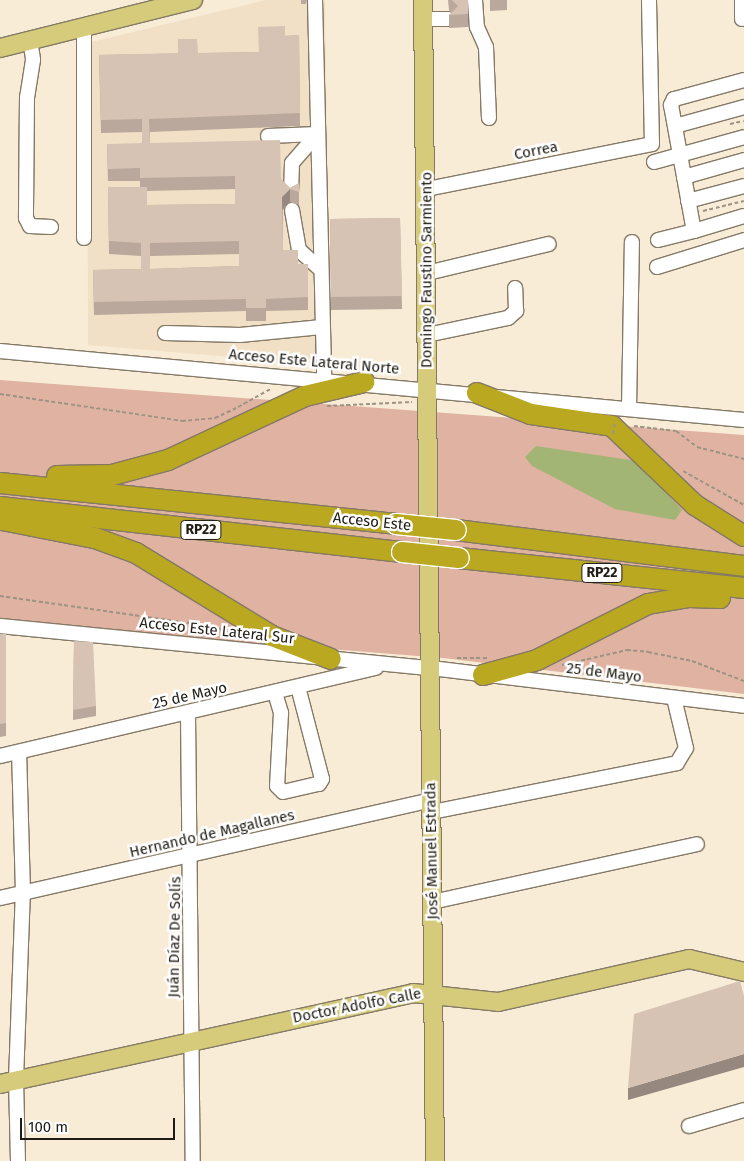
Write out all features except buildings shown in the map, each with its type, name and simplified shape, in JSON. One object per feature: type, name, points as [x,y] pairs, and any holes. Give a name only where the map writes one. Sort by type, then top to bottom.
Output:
[{"type":"highway","points":[[0,471],[78,478],[136,470],[191,452],[323,385],[364,382]]},
{"type":"highway","points":[[477,394],[531,414],[612,426],[695,506],[744,536]]},
{"type":"highway","name":"Acceso Este","points":[[0,483],[456,530],[744,566]]},
{"type":"highway","name":"Acceso Este","points":[[0,507],[744,588]]},
{"type":"highway","points":[[0,519],[95,538],[136,553],[272,636],[331,660]]},
{"type":"highway","points":[[483,675],[537,660],[648,604],[689,597],[744,600]]},
{"type":"main road","points":[[0,48],[193,0]]},
{"type":"main road","name":"Domingo Faustino Sarmiento","points":[[423,0],[427,189],[429,540]]},
{"type":"main road","name":"José Manuel Estrada","points":[[429,540],[432,902],[435,992],[435,1161]]},
{"type":"main road","name":"Doctor Adolfo Calle","points":[[8,1082],[406,994],[435,992],[498,1002],[690,959],[743,968]]},
{"type":"street","points":[[315,0],[323,385]]},
{"type":"street","points":[[475,0],[472,18],[486,47],[489,118]]},
{"type":"street","name":"Correa","points":[[427,189],[652,144],[649,0]]},
{"type":"street","points":[[742,0],[742,19]]},
{"type":"street","points":[[424,19],[449,19]]},
{"type":"street","points":[[84,27],[84,238]]},
{"type":"street","points":[[30,40],[33,60],[27,97],[26,218],[30,226],[50,227]]},
{"type":"street","points":[[694,231],[674,126],[674,99],[743,83]]},
{"type":"street","points":[[674,126],[744,107]]},
{"type":"street","points":[[268,136],[318,134]]},
{"type":"street","points":[[291,192],[292,163],[318,134]]},
{"type":"street","points":[[654,162],[744,137]]},
{"type":"street","points":[[684,177],[744,160]]},
{"type":"street","points":[[690,208],[744,186]]},
{"type":"street","points":[[292,210],[299,250],[321,270]]},
{"type":"street","points":[[658,240],[744,216]]},
{"type":"street","points":[[657,266],[744,240]]},
{"type":"street","points":[[629,409],[632,242]]},
{"type":"street","points":[[427,273],[549,244]]},
{"type":"street","points":[[427,335],[508,318],[516,310],[515,288]]},
{"type":"street","points":[[165,333],[240,335],[322,327]]},
{"type":"street","name":"Acceso Este Lateral Norte","points":[[0,351],[323,385]]},
{"type":"street","name":"Acceso Este Lateral Norte","points":[[364,382],[744,420]]},
{"type":"street","name":"Acceso Este Lateral Sur","points":[[0,626],[331,660],[430,668]]},
{"type":"street","name":"25 de Mayo","points":[[0,756],[188,714],[387,665]]},
{"type":"street","name":"25 de Mayo","points":[[430,668],[744,706]]},
{"type":"street","points":[[275,693],[281,714],[277,786],[283,792],[319,784],[322,779],[298,687]]},
{"type":"street","name":"Hernando de Magallanes","points":[[0,898],[193,855],[432,806],[682,759],[686,748],[674,698]]},
{"type":"street","name":"Juán Díaz De Solís","points":[[188,714],[193,855],[190,1041],[193,1161]]},
{"type":"street","points":[[18,1161],[8,1082],[23,893],[20,753]]},
{"type":"street","points":[[432,902],[697,844]]},
{"type":"street","points":[[690,1126],[744,1110]]},
{"type":"path","points":[[690,208],[744,201]]},
{"type":"path","points":[[323,385],[328,410],[414,402]]},
{"type":"path","points":[[0,394],[182,421],[215,418],[239,407]]},
{"type":"path","points":[[629,409],[631,426],[638,432]]},
{"type":"path","points":[[613,434],[614,422],[623,423]]},
{"type":"path","points":[[631,426],[676,431],[697,447],[744,459]]},
{"type":"path","points":[[681,470],[744,505]]},
{"type":"path","points":[[0,596],[212,626],[241,639]]},
{"type":"path","points":[[571,662],[627,650],[648,652],[692,661],[744,681]]},
{"type":"shaded area","points":[[266,0],[325,0],[330,365],[88,345],[87,43]]},
{"type":"shaded area","points":[[0,380],[744,435],[744,694],[443,658],[0,623]]},
{"type":"shaded area","points":[[536,446],[637,461],[682,510],[675,520],[615,509],[532,466],[525,457]]}]
